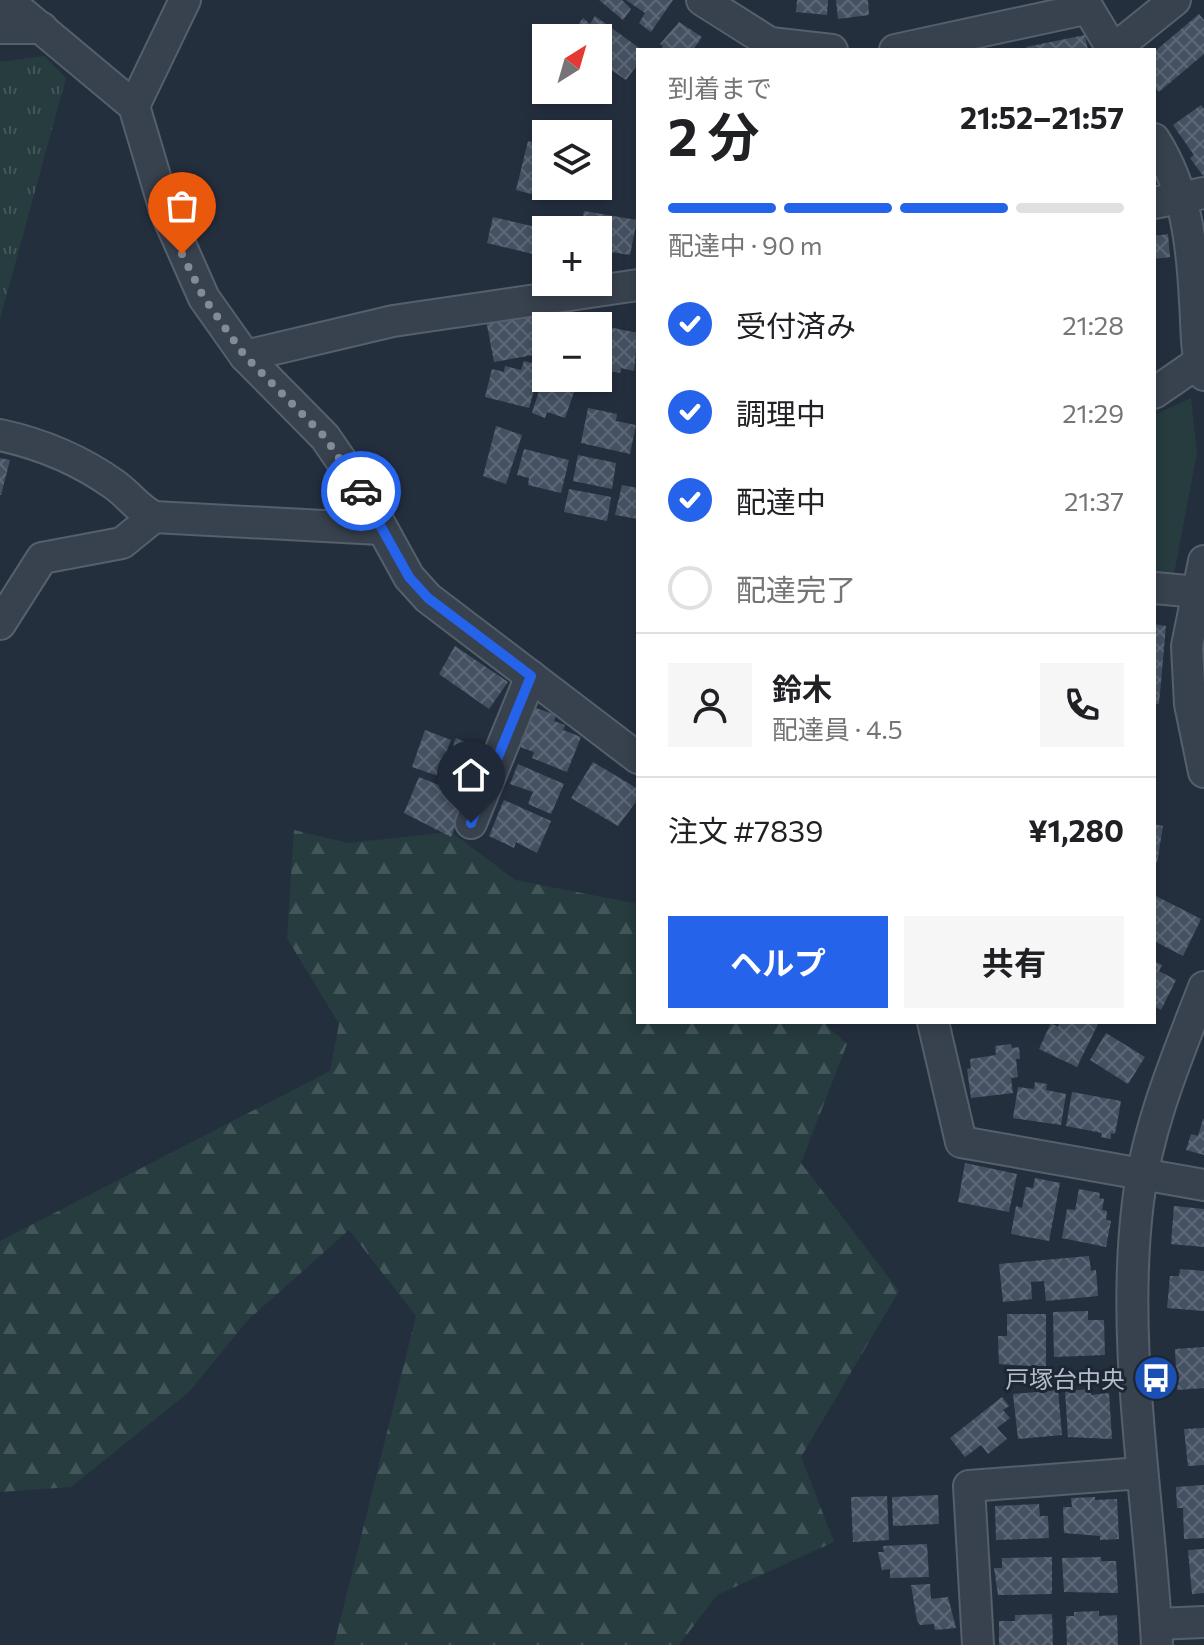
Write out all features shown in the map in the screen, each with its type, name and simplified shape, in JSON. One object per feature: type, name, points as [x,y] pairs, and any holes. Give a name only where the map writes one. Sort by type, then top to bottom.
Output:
[{"type":"street","points":[[7,0],[134,106],[182,254],[204,298],[245,356],[325,437],[360,488],[409,577],[428,598],[636,756]]},
{"type":"street","points":[[134,106],[185,0]]},
{"type":"street","points":[[702,0],[770,43],[814,48]]},
{"type":"street","points":[[1115,48],[1175,0]]},
{"type":"street","points":[[903,48],[1084,4],[1112,48]]},
{"type":"street","points":[[0,28],[42,28]]},
{"type":"street","points":[[1156,144],[1180,198],[1194,275],[1201,368],[1156,392]]},
{"type":"street","points":[[245,356],[393,321],[636,285]]},
{"type":"street","points":[[0,435],[36,443],[87,467],[154,517],[380,529]]},
{"type":"street","points":[[0,624],[42,558],[122,543],[154,517]]},
{"type":"street","points":[[1204,561],[1188,660],[1190,704],[1204,772]]},
{"type":"street","points":[[1156,588],[1198,592]]},
{"type":"street","points":[[471,823],[531,676]]},
{"type":"street","points":[[1204,987],[1157,1113],[1144,1175],[1133,1262],[1141,1473],[1157,1635],[1204,1622]]},
{"type":"street","points":[[933,1024],[961,1142],[1204,1185]]},
{"type":"street","points":[[978,1645],[969,1486],[1141,1473]]},
{"type":"green space","points":[[44,56],[66,78],[0,319],[0,62]]},
{"type":"green space","points":[[1191,398],[1197,453],[1174,574],[1156,572],[1156,414]]},
{"type":"green space","points":[[294,830],[348,843],[451,832],[515,880],[636,904],[636,1024],[825,1024],[847,1044],[801,1163],[899,1291],[801,1457],[834,1542],[717,1595],[679,1645],[334,1645],[416,1316],[349,1230],[248,1320],[189,1392],[71,1487],[0,1492],[0,1241],[330,1071],[339,1024],[287,938]]},
{"type":"building","points":[[599,0],[622,0],[631,9],[623,20]]},
{"type":"building","points":[[626,0],[673,0],[651,32],[639,23],[645,13]]},
{"type":"building","points":[[797,0],[828,0],[827,15],[796,12]]},
{"type":"building","points":[[836,0],[868,0],[869,15],[838,19]]},
{"type":"building","points":[[1199,14],[1204,20],[1204,54],[1159,92],[1156,88],[1156,50]]},
{"type":"building","points":[[595,16],[606,24],[590,24]]},
{"type":"building","points":[[679,22],[702,37],[694,48],[662,48],[660,44]]},
{"type":"building","points":[[612,28],[639,48],[636,48],[636,67],[626,80],[612,70]]},
{"type":"building","points":[[1085,35],[1088,48],[1026,48]]},
{"type":"building","points":[[1201,105],[1204,109],[1204,177],[1190,158],[1194,155],[1173,125]]},
{"type":"building","points":[[528,141],[532,142],[532,194],[516,190]]},
{"type":"building","points":[[584,211],[636,220],[630,255],[612,252],[612,216],[583,216]]},
{"type":"building","points":[[493,217],[532,226],[532,254],[487,243]]},
{"type":"building","points":[[1168,234],[1170,257],[1156,259],[1156,236]]},
{"type":"building","points":[[571,305],[572,312],[538,312],[538,308]]},
{"type":"building","points":[[532,312],[532,355],[494,362],[486,320]]},
{"type":"building","points":[[612,328],[636,333],[634,371],[621,368],[620,373],[612,372]]},
{"type":"building","points":[[524,361],[532,363],[533,392],[529,408],[485,397],[492,369],[504,372],[505,366],[521,370]]},
{"type":"building","points":[[539,392],[574,392],[565,418],[547,412],[545,418],[532,413]]},
{"type":"building","points":[[588,408],[617,414],[616,421],[636,425],[630,454],[581,443]]},
{"type":"building","points":[[496,426],[522,435],[506,484],[483,476]]},
{"type":"building","points":[[524,449],[569,460],[561,493],[528,485],[529,478],[517,475]]},
{"type":"building","points":[[578,455],[616,463],[612,489],[573,481]]},
{"type":"building","points":[[0,458],[10,460],[1,495],[0,495]]},
{"type":"building","points":[[622,485],[636,488],[636,519],[615,515]]},
{"type":"building","points":[[569,489],[611,497],[607,521],[564,512]]},
{"type":"building","points":[[1156,624],[1166,626],[1159,704],[1156,704]]},
{"type":"building","points":[[455,646],[508,682],[489,709],[439,674]]},
{"type":"building","points":[[536,708],[556,715],[554,721],[565,725],[563,730],[581,737],[567,772],[532,758],[534,752],[520,747]]},
{"type":"building","points":[[425,730],[451,740],[438,776],[412,767]]},
{"type":"building","points":[[456,738],[486,751],[474,782],[444,769]]},
{"type":"building","points":[[593,762],[636,788],[636,802],[618,826],[571,798]]},
{"type":"building","points":[[518,764],[564,784],[551,814],[528,804],[533,792],[510,784]]},
{"type":"building","points":[[419,777],[467,797],[451,837],[404,813]]},
{"type":"building","points":[[504,800],[551,821],[537,853],[516,842],[514,848],[489,836]]},
{"type":"building","points":[[1156,824],[1163,826],[1156,863]]},
{"type":"building","points":[[1156,896],[1201,919],[1183,956],[1156,942]]},
{"type":"building","points":[[1156,962],[1162,965],[1159,971],[1176,980],[1161,1010],[1156,1007]]},
{"type":"building","points":[[1051,1024],[1058,1027],[1059,1024],[1098,1024],[1077,1067],[1039,1049]]},
{"type":"building","points":[[1106,1033],[1145,1057],[1128,1084],[1090,1060]]},
{"type":"building","points":[[1011,1044],[1012,1048],[1019,1047],[1020,1059],[1016,1059],[1018,1077],[1011,1078],[1013,1093],[971,1098],[967,1069],[971,1068],[970,1059],[996,1055],[995,1046]]},
{"type":"building","points":[[1035,1082],[1047,1084],[1046,1090],[1066,1094],[1061,1125],[1013,1118],[1018,1087],[1034,1089]]},
{"type":"building","points":[[1072,1092],[1121,1101],[1115,1134],[1111,1133],[1111,1139],[1101,1137],[1102,1133],[1066,1126]]},
{"type":"building","points":[[1203,1119],[1204,1155],[1186,1150],[1191,1134],[1198,1136]]},
{"type":"building","points":[[965,1163],[1017,1174],[1009,1212],[958,1202]]},
{"type":"building","points":[[1035,1178],[1060,1183],[1049,1241],[1011,1234],[1016,1206],[1022,1208],[1026,1187],[1033,1188]]},
{"type":"building","points":[[1079,1189],[1100,1193],[1099,1198],[1104,1199],[1102,1210],[1107,1211],[1106,1220],[1111,1221],[1106,1247],[1062,1238],[1067,1209],[1075,1210]]},
{"type":"building","points":[[1174,1206],[1204,1209],[1204,1247],[1171,1244]]},
{"type":"building","points":[[1089,1256],[1091,1271],[1096,1270],[1098,1296],[1046,1301],[1044,1281],[1031,1282],[1032,1299],[1003,1302],[999,1264]]},
{"type":"building","points":[[1180,1269],[1204,1271],[1204,1311],[1167,1308],[1170,1276],[1179,1276]]},
{"type":"building","points":[[1088,1311],[1088,1320],[1104,1320],[1105,1355],[1054,1357],[1053,1312]]},
{"type":"building","points":[[1007,1314],[1046,1314],[1046,1367],[999,1364],[998,1336],[1007,1336]]},
{"type":"building","points":[[1204,1347],[1204,1388],[1177,1390],[1175,1349]]},
{"type":"building","points":[[1091,1389],[1091,1395],[1109,1393],[1112,1439],[1068,1437],[1065,1391]]},
{"type":"building","points":[[1058,1390],[1062,1435],[1018,1439],[1013,1394]]},
{"type":"building","points":[[1002,1397],[1009,1406],[1003,1410],[1010,1418],[997,1428],[1007,1439],[988,1454],[981,1445],[965,1457],[950,1438]]},
{"type":"building","points":[[1204,1428],[1204,1465],[1188,1466],[1184,1429]]},
{"type":"building","points":[[1204,1485],[1204,1538],[1184,1539],[1183,1508],[1177,1508],[1176,1487]]},
{"type":"building","points":[[938,1495],[939,1524],[893,1526],[892,1497]]},
{"type":"building","points":[[887,1496],[889,1540],[853,1542],[851,1497]]},
{"type":"building","points":[[1095,1497],[1095,1500],[1117,1499],[1119,1539],[1100,1540],[1100,1536],[1064,1533],[1063,1507],[1072,1507],[1071,1498]]},
{"type":"building","points":[[1039,1504],[1040,1516],[1048,1516],[1049,1538],[996,1540],[995,1506]]},
{"type":"building","points":[[927,1544],[929,1577],[890,1578],[890,1569],[882,1570],[878,1552],[884,1552],[883,1546]]},
{"type":"building","points":[[1204,1549],[1204,1593],[1192,1594],[1188,1550]]},
{"type":"building","points":[[1052,1557],[1052,1594],[998,1595],[994,1568],[1002,1568],[1002,1558]]},
{"type":"building","points":[[1101,1557],[1101,1561],[1116,1561],[1118,1593],[1064,1592],[1062,1558]]},
{"type":"building","points":[[930,1584],[931,1599],[948,1597],[956,1628],[935,1630],[934,1624],[920,1625],[917,1620],[911,1585]]},
{"type":"building","points":[[1099,1611],[1099,1616],[1117,1615],[1118,1645],[1067,1645],[1066,1616],[1074,1616],[1074,1612]]},
{"type":"building","points":[[1052,1614],[1053,1645],[999,1645],[999,1621],[1015,1621],[1015,1615]]},
{"type":"way so far","points":[[182,254],[204,298],[245,356],[325,437],[361,491]]},
{"type":"place","name":"戸塚台中央","points":[[1156,1378]]},
{"type":"route","points":[[361,491],[409,577],[428,598],[531,676],[471,823]]}]
